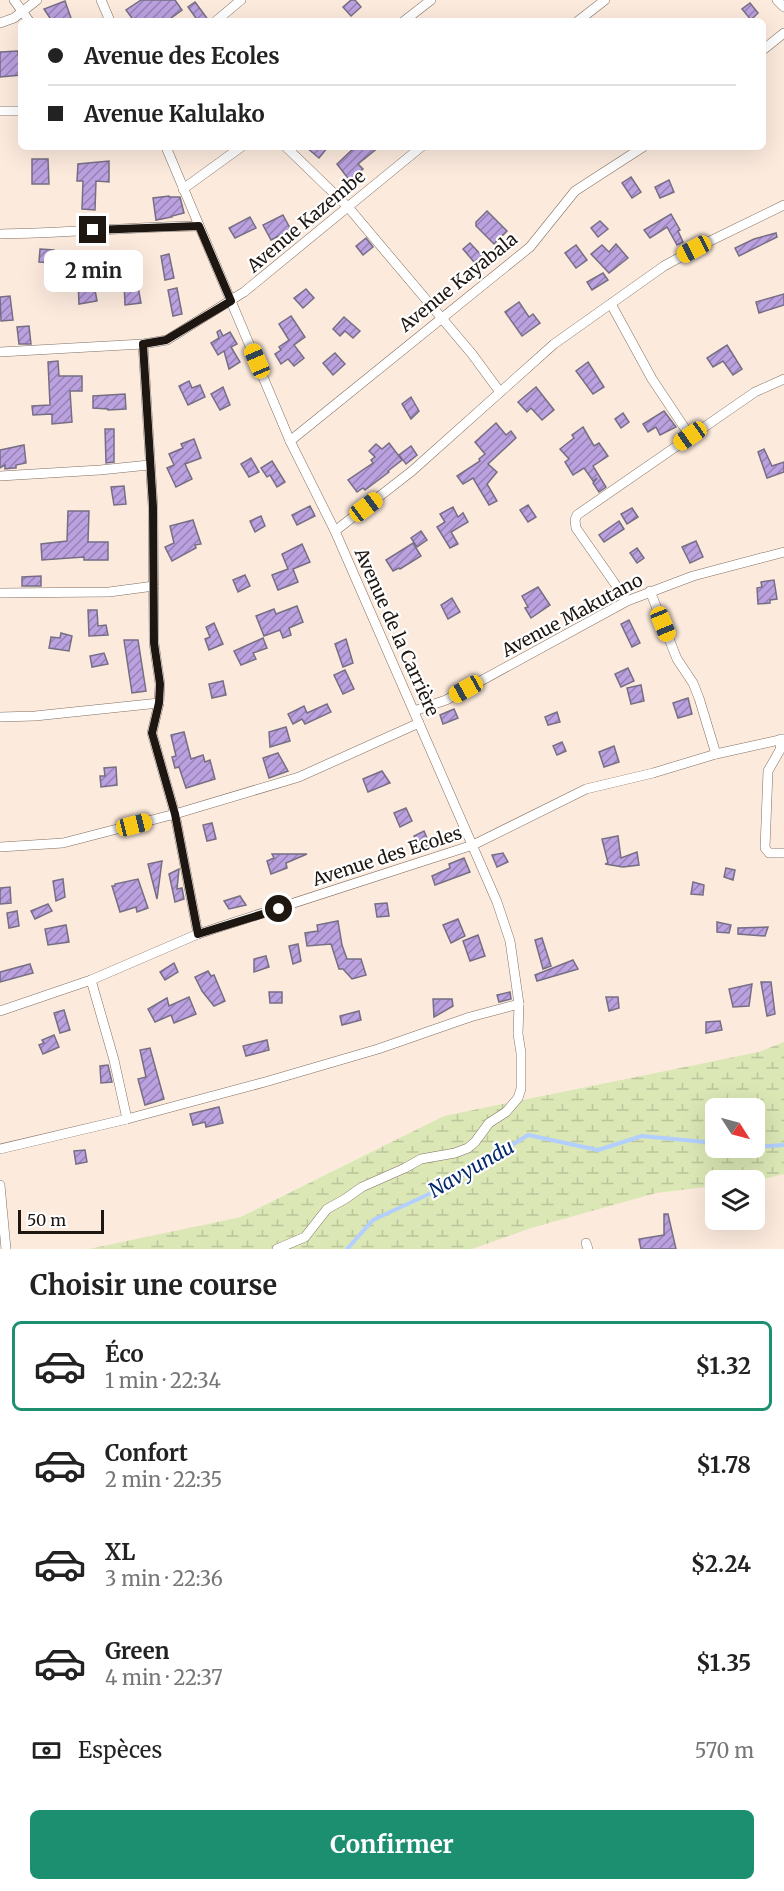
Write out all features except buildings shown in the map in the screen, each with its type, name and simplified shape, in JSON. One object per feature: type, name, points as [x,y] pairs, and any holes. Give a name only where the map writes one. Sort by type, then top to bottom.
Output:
[{"type":"street","points":[[14,0],[27,18]]},
{"type":"street","points":[[0,23],[14,18],[21,10],[37,0]]},
{"type":"street","points":[[101,0],[109,18]]},
{"type":"street","points":[[220,18],[241,0]]},
{"type":"street","points":[[408,18],[431,0]]},
{"type":"street","points":[[583,18],[605,0]]},
{"type":"street","points":[[777,0],[784,7]]},
{"type":"street","points":[[766,48],[784,33]]},
{"type":"street","points":[[0,111],[18,111]]},
{"type":"street","name":"Avenue de la Carrière","points":[[167,150],[290,441],[335,531],[473,846],[507,930],[519,1004],[521,1089],[510,1109],[489,1123],[468,1148],[455,1153],[421,1159],[362,1187],[327,1209],[305,1237],[278,1249]]},
{"type":"street","points":[[183,189],[237,150]]},
{"type":"street","points":[[289,150],[348,207],[472,354],[500,392]]},
{"type":"street","name":"Avenue Kazembe","points":[[0,352],[143,344],[166,340],[231,301],[266,276],[417,150]]},
{"type":"street","name":"Avenue Kayabala","points":[[290,441],[530,246],[539,238],[574,191],[638,150]]},
{"type":"street","points":[[335,531],[412,471],[554,344],[643,280],[682,256],[784,205]]},
{"type":"street","points":[[0,234],[199,226]]},
{"type":"street","points":[[611,304],[652,379],[690,436]]},
{"type":"street","points":[[143,344],[153,507],[154,643],[160,684],[159,703],[152,733],[175,814],[198,934]]},
{"type":"street","points":[[627,601],[576,528],[577,515],[754,392],[784,379]]},
{"type":"street","points":[[0,476],[149,465]]},
{"type":"street","name":"Avenue Makutano","points":[[414,711],[446,700],[627,601],[650,591],[717,568],[784,552]]},
{"type":"street","points":[[0,593],[109,592],[154,586]]},
{"type":"street","points":[[650,591],[677,659],[693,683],[716,754]]},
{"type":"street","points":[[0,717],[35,716],[159,703]]},
{"type":"street","points":[[0,847],[63,843],[175,814],[299,777],[419,723]]},
{"type":"street","points":[[783,739],[780,750],[768,771],[765,848],[769,853],[784,853]]},
{"type":"street","name":"Avenue des Ecoles","points":[[0,1011],[91,980],[198,934],[473,846],[586,789],[716,754],[783,739]]},
{"type":"street","points":[[91,980],[114,1060],[127,1119]]},
{"type":"street","points":[[0,1149],[127,1119],[310,1069],[378,1049],[470,1017],[519,1004]]},
{"type":"street","points":[[0,1185],[6,1249]]},
{"type":"green space","points":[[784,1042],[784,1174],[765,1179],[765,1170],[705,1170],[705,1187],[656,1193],[531,1228],[472,1249],[89,1249],[241,1217],[444,1116],[759,1052]]},
{"type":"waterway","name":"Navyundu","points":[[347,1249],[373,1220],[442,1188],[528,1135],[598,1150],[642,1136],[705,1142]]},
{"type":"waterway","name":"Navyundu","points":[[765,1146],[784,1145]]},
{"type":"route","points":[[93,230],[199,226],[231,301],[166,340],[143,344],[153,507],[154,643],[160,684],[159,703],[152,733],[175,814],[198,934],[279,909]]}]
